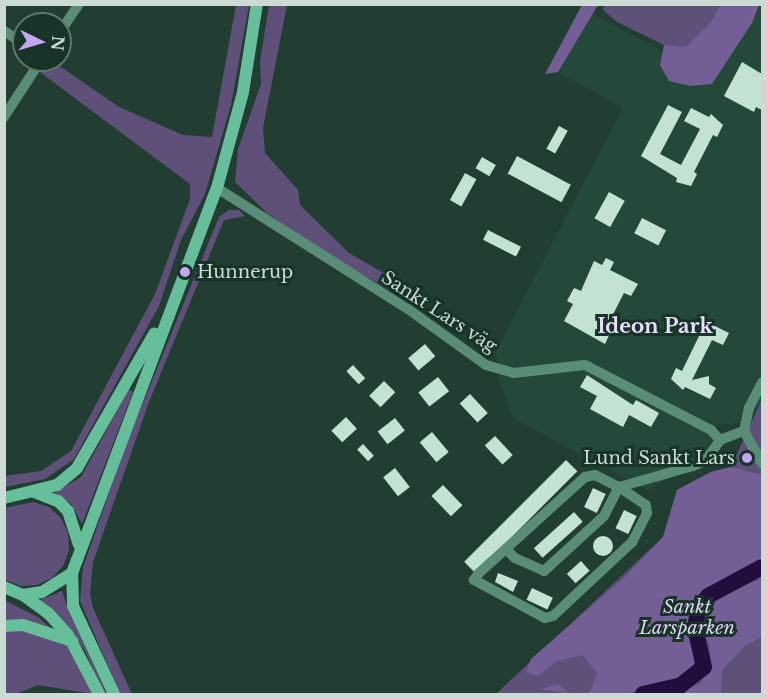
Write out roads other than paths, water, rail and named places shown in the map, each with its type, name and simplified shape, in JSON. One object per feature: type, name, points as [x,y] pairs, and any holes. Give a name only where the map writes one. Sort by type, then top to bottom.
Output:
[{"type":"main road","points":[[114,694],[73,606],[72,573],[79,548],[217,188],[243,92],[257,4]]},
{"type":"main road","points":[[4,498],[57,484],[77,468],[172,302]]},
{"type":"main road","points":[[33,492],[52,498],[68,511],[79,535],[79,548]]},
{"type":"main road","points":[[23,596],[42,592],[72,573]]},
{"type":"main road","points":[[4,587],[23,596],[49,614],[72,641],[99,694]]},
{"type":"main road","points":[[4,626],[23,625],[72,641]]},
{"type":"street","points":[[4,117],[33,72]]},
{"type":"street","name":"Sankt Lars väg","points":[[217,188],[408,309],[486,365],[514,373],[585,365],[711,430],[720,440]]},
{"type":"street","points":[[762,382],[749,408],[744,431],[762,463]]},
{"type":"street","points":[[506,549],[515,558],[544,571],[604,516],[624,485],[701,463],[720,440],[744,431]]},
{"type":"street","points":[[595,475],[624,485],[646,505],[647,513],[632,542],[553,616],[545,618],[477,585],[474,580],[478,574],[506,549],[585,477],[595,475]]},
{"type":"waterway","points":[[643,694],[681,685],[704,667],[695,629],[698,609],[708,596],[762,567]]},
{"type":"place","name":"Hunnerup","points":[[185,272]]},
{"type":"place","name":"Lund Sankt Lars","points":[[747,458]]},
{"type":"district","name":"Ideon Park","points":[[655,326]]},
{"type":"park label","name":"Sankt Larsparken","points":[[687,618]]}]
